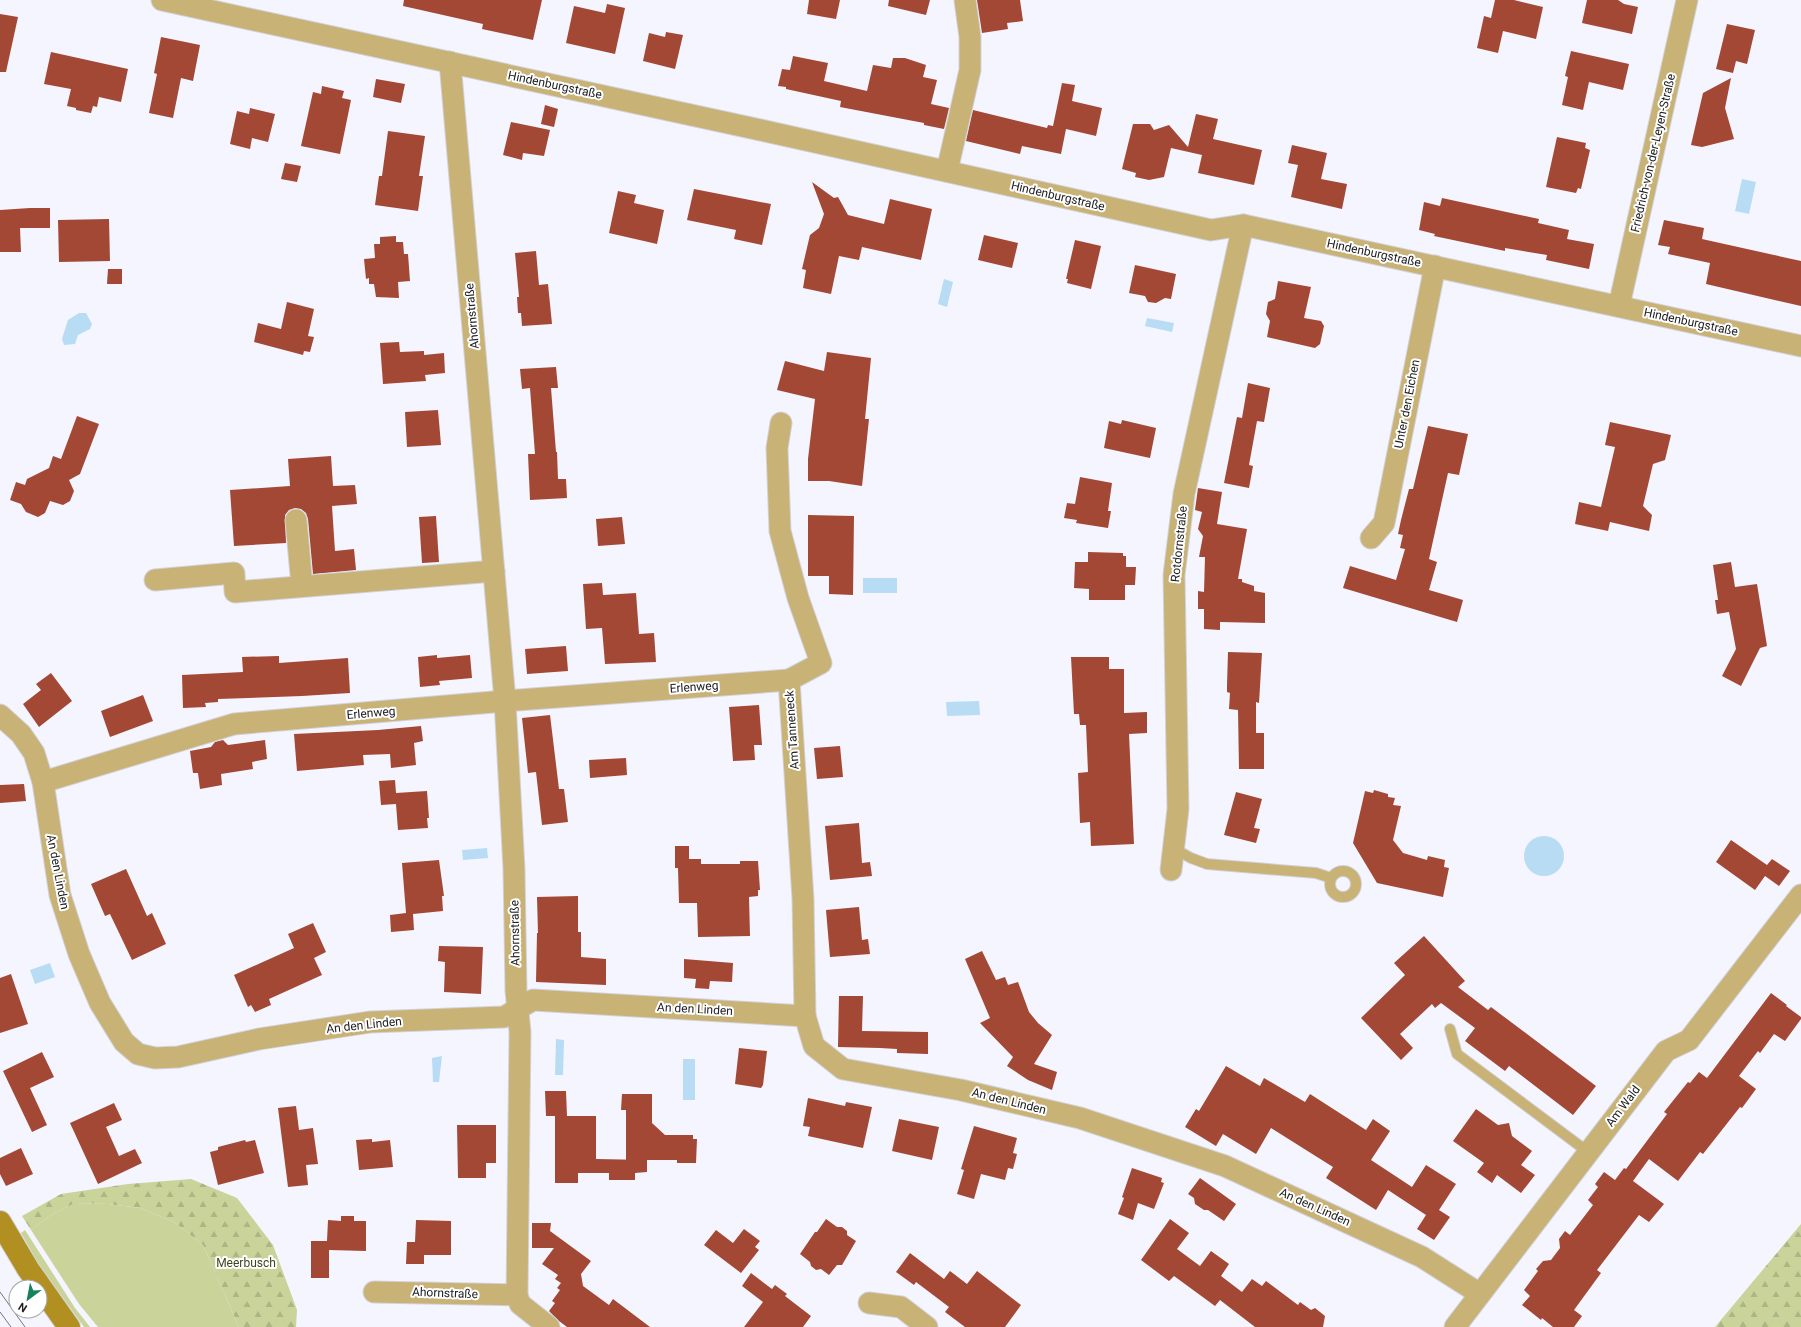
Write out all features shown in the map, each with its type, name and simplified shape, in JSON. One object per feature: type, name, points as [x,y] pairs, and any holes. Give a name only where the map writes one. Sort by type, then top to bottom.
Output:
[{"type":"main road","points":[[0,1222],[28,1269],[69,1327]]},
{"type":"street","name":"Hindenburgstraße","points":[[162,0],[948,171],[1211,230],[1243,225],[1801,346]]},
{"type":"street","points":[[948,171],[970,70],[970,37],[965,0]]},
{"type":"street","name":"Friedrich-von-der-Leyen-Straße","points":[[1619,306],[1687,0]]},
{"type":"street","name":"Ahornstraße","points":[[374,1292],[516,1295],[520,1032],[517,1008],[514,869],[505,701],[450,62]]},
{"type":"street","name":"Rotdornstraße","points":[[1171,870],[1178,809],[1174,575],[1184,494],[1243,225]]},
{"type":"street","name":"Unter den Eichen","points":[[1371,538],[1384,522],[1435,266]]},
{"type":"street","name":"Am Tanneneck","points":[[781,423],[777,448],[780,531],[798,598],[821,663],[789,680],[803,898],[805,1016]]},
{"type":"street","points":[[296,520],[302,586]]},
{"type":"street","points":[[155,580],[234,573],[235,592],[494,571]]},
{"type":"street","name":"Erlenweg","points":[[43,782],[234,724],[505,701],[789,680]]},
{"type":"street","points":[[0,715],[21,734],[34,752],[43,782]]},
{"type":"street","name":"An den Linden","points":[[43,782],[60,895],[79,954],[100,1003],[124,1042],[138,1054],[155,1058],[178,1057],[259,1039],[370,1022],[504,1017],[533,1000],[805,1016],[814,1046],[843,1069],[961,1090],[1080,1118],[1225,1166],[1422,1257],[1480,1294]]},
{"type":"street","name":"Am Wald","points":[[1454,1327],[1666,1051],[1689,1040],[1801,895]]},
{"type":"street","points":[[516,1295],[520,1304],[549,1327]]},
{"type":"street","points":[[869,1303],[901,1307],[927,1327]]},
{"type":"lane","points":[[1174,848],[1191,858],[1207,864],[1316,874],[1331,878]]},
{"type":"lane","points":[[1450,1030],[1457,1054],[1588,1152]]},
{"type":"green space","name":"Meerbusch","points":[[191,1179],[237,1198],[273,1245],[297,1310],[296,1327],[239,1327],[203,1245],[174,1222],[140,1208],[108,1204],[75,1203],[51,1215],[31,1230],[22,1216],[61,1194],[128,1184]]},
{"type":"green space","points":[[75,1203],[108,1204],[140,1208],[174,1222],[203,1245],[239,1327],[98,1327],[79,1304],[31,1230],[51,1215]]},
{"type":"green space","points":[[1801,1224],[1801,1327],[1715,1327]]},
{"type":"green space","points":[[25,1230],[75,1308],[90,1327],[84,1327],[39,1265],[21,1233]]},
{"type":"water","points":[[1742,179],[1756,182],[1749,214],[1735,211]]},
{"type":"water","points":[[944,279],[953,282],[947,307],[938,304]]},
{"type":"water","points":[[79,313],[86,313],[92,324],[90,329],[78,335],[75,344],[64,345],[62,339],[68,320]]},
{"type":"water","points":[[1147,318],[1174,323],[1172,332],[1145,326]]},
{"type":"water","points":[[863,578],[897,578],[897,593],[863,593]]},
{"type":"water","points":[[979,701],[980,715],[947,716],[946,702]]},
{"type":"water","points":[[1540,836],[1548,836],[1555,839],[1561,845],[1564,856],[1561,867],[1555,873],[1548,876],[1540,876],[1533,873],[1527,867],[1524,860],[1524,852],[1527,845],[1533,839]]},
{"type":"water","points":[[487,848],[488,858],[463,860],[462,850]]},
{"type":"water","points":[[50,963],[55,977],[35,984],[30,970]]},
{"type":"water","points":[[556,1039],[564,1040],[563,1075],[555,1075]]},
{"type":"water","points":[[442,1056],[439,1082],[433,1082],[432,1058]]},
{"type":"water","points":[[683,1059],[695,1059],[695,1100],[683,1100]]},
{"type":"building","points":[[404,0],[542,0],[533,40],[482,29],[483,24],[403,6]]},
{"type":"building","points":[[809,0],[840,0],[836,19],[807,14]]},
{"type":"building","points":[[889,0],[930,0],[926,15],[888,6]]},
{"type":"building","points":[[977,0],[1020,0],[1023,21],[1007,23],[1008,29],[982,33]]},
{"type":"building","points":[[1495,0],[1514,0],[1543,7],[1536,39],[1503,31],[1498,53],[1477,48],[1484,16],[1491,18]]},
{"type":"building","points":[[1587,0],[1618,0],[1624,4],[1638,7],[1632,34],[1582,23]]},
{"type":"building","points":[[607,4],[625,8],[615,54],[566,43],[574,6],[605,13]]},
{"type":"building","points":[[0,14],[18,17],[6,72],[0,72]]},
{"type":"building","points":[[1727,24],[1755,30],[1747,64],[1736,61],[1733,73],[1716,69]]},
{"type":"building","points":[[666,32],[683,35],[675,69],[643,61],[649,33],[665,37]]},
{"type":"building","points":[[161,37],[200,45],[193,81],[181,78],[173,118],[149,113],[157,74],[154,73]]},
{"type":"building","points":[[1571,51],[1629,64],[1623,90],[1589,82],[1583,110],[1562,105],[1568,77],[1565,76]]},
{"type":"building","points":[[51,52],[128,69],[121,102],[99,97],[97,107],[93,106],[91,113],[76,110],[76,108],[67,106],[71,89],[44,84]]},
{"type":"building","points":[[793,56],[828,63],[824,81],[867,91],[873,65],[891,68],[893,58],[905,58],[926,65],[923,77],[937,80],[931,104],[949,108],[944,129],[924,125],[924,123],[840,107],[841,101],[778,86],[782,69],[790,70]]},
{"type":"building","points":[[1731,78],[1725,108],[1734,139],[1702,147],[1691,145],[1703,93]]},
{"type":"building","points":[[376,79],[405,84],[401,103],[373,97]]},
{"type":"building","points":[[1062,83],[1075,85],[1072,101],[1102,108],[1096,136],[1066,129],[1061,154],[1022,146],[1020,154],[966,141],[973,110],[1047,128],[1048,125],[1053,126]]},
{"type":"building","points":[[322,86],[344,91],[342,98],[351,100],[340,154],[301,146],[313,92],[321,94]]},
{"type":"building","points":[[545,105],[558,109],[554,127],[541,124]]},
{"type":"building","points":[[250,108],[275,114],[268,142],[252,138],[250,149],[230,144],[237,111],[249,114]]},
{"type":"building","points":[[1196,114],[1218,119],[1213,139],[1262,150],[1254,185],[1198,173],[1202,155],[1171,148],[1164,177],[1149,180],[1135,177],[1136,173],[1122,169],[1133,124],[1150,124],[1154,130],[1169,125],[1188,147]]},
{"type":"building","points":[[511,122],[550,130],[544,156],[523,153],[522,160],[503,155]]},
{"type":"building","points":[[388,131],[425,136],[419,176],[423,176],[418,211],[375,205],[379,176],[382,176]]},
{"type":"building","points":[[1557,137],[1586,143],[1585,148],[1590,150],[1581,189],[1578,188],[1576,193],[1546,187]]},
{"type":"building","points":[[1292,145],[1327,153],[1321,179],[1347,184],[1342,209],[1291,197],[1298,165],[1288,163]]},
{"type":"building","points":[[285,163],[301,166],[297,182],[281,179]]},
{"type":"building","points":[[812,182],[834,198],[838,197],[848,215],[884,224],[890,199],[932,209],[921,260],[862,247],[859,260],[839,256],[831,294],[803,288],[806,270],[802,269],[810,235],[819,228],[824,214]]},
{"type":"building","points":[[694,189],[771,204],[762,245],[734,239],[736,230],[687,220]]},
{"type":"building","points":[[618,191],[636,195],[634,203],[664,210],[657,244],[609,233]]},
{"type":"building","points":[[1442,198],[1539,219],[1538,223],[1569,230],[1567,239],[1594,244],[1589,269],[1546,260],[1547,255],[1505,248],[1505,251],[1434,236],[1435,234],[1419,230],[1424,202],[1440,206]]},
{"type":"building","points":[[50,208],[50,228],[20,228],[21,252],[0,252],[0,210]]},
{"type":"building","points":[[109,219],[110,261],[59,262],[58,220]]},
{"type":"building","points":[[1664,220],[1704,228],[1702,239],[1801,261],[1801,306],[1706,284],[1710,263],[1668,254],[1670,247],[1658,245]]},
{"type":"building","points":[[984,235],[1018,243],[1012,268],[978,260]]},
{"type":"building","points":[[396,236],[396,242],[403,242],[404,254],[408,254],[410,281],[398,282],[399,298],[376,297],[374,284],[369,284],[369,278],[366,279],[364,259],[375,258],[374,244],[380,244],[380,237]]},
{"type":"building","points":[[1075,240],[1101,246],[1091,289],[1067,283],[1068,279],[1066,279]]},
{"type":"building","points":[[536,251],[539,285],[548,284],[552,324],[522,326],[521,313],[518,313],[517,297],[519,297],[515,253]]},
{"type":"building","points":[[1135,265],[1176,274],[1171,299],[1165,298],[1156,303],[1148,302],[1145,296],[1129,293]]},
{"type":"building","points":[[108,269],[122,269],[122,284],[107,284]]},
{"type":"building","points":[[1278,281],[1311,287],[1304,318],[1321,321],[1324,326],[1320,344],[1315,348],[1267,337],[1270,321],[1266,314],[1268,302],[1275,299]]},
{"type":"building","points":[[287,302],[314,309],[308,336],[314,337],[310,352],[304,351],[303,355],[254,342],[258,323],[281,329]]},
{"type":"building","points":[[399,342],[400,352],[424,351],[424,355],[444,353],[445,373],[425,375],[426,381],[383,384],[380,343]]},
{"type":"building","points":[[827,352],[871,358],[865,419],[869,419],[862,486],[829,481],[808,481],[808,459],[815,399],[777,390],[785,361],[824,371]]},
{"type":"building","points":[[556,367],[558,388],[551,388],[558,479],[566,479],[567,498],[530,500],[528,454],[535,454],[530,388],[522,389],[520,369]]},
{"type":"building","points":[[1248,383],[1270,388],[1264,422],[1257,421],[1249,465],[1253,466],[1249,488],[1224,483],[1237,417],[1242,418]]},
{"type":"building","points":[[438,410],[441,445],[407,447],[405,412]]},
{"type":"building","points":[[77,416],[99,424],[80,474],[69,480],[74,491],[70,501],[63,505],[50,501],[45,513],[38,517],[26,512],[21,504],[10,500],[16,482],[25,485],[27,479],[49,468],[53,456],[61,459]]},
{"type":"building","points":[[1122,420],[1156,428],[1150,458],[1104,448],[1109,421],[1121,424]]},
{"type":"building","points":[[1610,422],[1671,435],[1665,460],[1653,464],[1643,506],[1652,515],[1649,531],[1610,522],[1608,531],[1575,524],[1579,502],[1601,507],[1615,447],[1605,445]]},
{"type":"building","points":[[1428,426],[1468,434],[1459,475],[1448,473],[1429,559],[1437,562],[1429,590],[1463,600],[1457,622],[1343,588],[1350,566],[1396,580],[1405,549],[1400,548],[1403,535],[1398,534],[1409,489],[1413,489]]},
{"type":"building","points":[[331,456],[333,486],[355,485],[357,504],[332,506],[335,551],[354,549],[356,570],[313,574],[308,519],[306,513],[301,509],[295,508],[289,510],[285,515],[286,543],[234,546],[230,490],[290,486],[288,459]]},
{"type":"building","points":[[1080,477],[1112,483],[1108,511],[1111,511],[1108,528],[1076,523],[1077,520],[1064,518],[1067,503],[1075,504]]},
{"type":"building","points":[[1198,488],[1222,492],[1217,524],[1247,529],[1238,579],[1242,579],[1242,582],[1254,586],[1254,591],[1265,593],[1265,623],[1220,622],[1220,630],[1204,629],[1204,609],[1198,609],[1198,591],[1204,592],[1205,557],[1199,557],[1203,536],[1198,529],[1202,512],[1195,510]]},
{"type":"building","points":[[808,515],[854,516],[853,595],[829,594],[829,576],[808,576]]},
{"type":"building","points":[[436,516],[439,562],[422,563],[419,517]]},
{"type":"building","points":[[622,517],[625,544],[598,546],[596,519]]},
{"type":"building","points":[[1088,552],[1123,553],[1123,556],[1126,556],[1126,567],[1136,567],[1135,585],[1125,585],[1125,600],[1089,600],[1089,589],[1074,588],[1075,562],[1088,562]]},
{"type":"building","points":[[1731,562],[1735,587],[1757,584],[1767,646],[1760,648],[1741,686],[1722,676],[1736,649],[1729,612],[1717,614],[1715,600],[1718,600],[1713,565]]},
{"type":"building","points":[[602,583],[603,595],[636,593],[639,634],[654,633],[656,662],[605,664],[602,628],[586,629],[583,584]]},
{"type":"building","points":[[566,646],[568,671],[527,674],[525,649]]},
{"type":"building","points":[[1228,652],[1262,653],[1259,703],[1256,702],[1256,733],[1264,733],[1264,769],[1239,769],[1238,710],[1229,709],[1230,693],[1227,692]]},
{"type":"building","points":[[437,655],[437,658],[470,655],[472,678],[439,681],[440,685],[420,687],[418,657]]},
{"type":"building","points":[[279,656],[279,663],[348,658],[350,693],[218,699],[218,702],[205,703],[206,707],[183,708],[182,675],[243,672],[242,657]]},
{"type":"building","points":[[1071,657],[1109,657],[1109,669],[1124,669],[1124,713],[1147,712],[1147,733],[1129,734],[1134,844],[1091,846],[1090,822],[1080,823],[1078,773],[1088,772],[1086,725],[1080,725],[1079,714],[1074,714]]},
{"type":"building","points":[[51,673],[72,701],[39,727],[23,704],[41,690],[36,684]]},
{"type":"building","points":[[143,695],[153,721],[110,737],[101,711]]},
{"type":"building","points":[[759,705],[762,745],[754,745],[755,760],[733,761],[729,707]]},
{"type":"building","points":[[550,715],[559,789],[564,789],[568,822],[542,825],[536,772],[528,773],[522,718]]},
{"type":"building","points":[[421,726],[423,741],[414,743],[416,765],[391,768],[390,754],[363,755],[364,765],[297,771],[294,734],[378,730]]},
{"type":"building","points":[[223,740],[228,745],[265,740],[267,759],[252,762],[253,769],[221,774],[222,785],[200,789],[198,773],[193,773],[190,751],[211,747],[215,742]]},
{"type":"building","points":[[840,746],[843,777],[817,779],[814,748]]},
{"type":"building","points":[[626,758],[627,775],[590,778],[589,760]]},
{"type":"building","points":[[395,780],[396,793],[427,791],[429,818],[427,818],[428,828],[398,830],[396,804],[381,805],[379,781]]},
{"type":"building","points":[[24,784],[26,801],[0,803],[0,785]]},
{"type":"building","points":[[1374,790],[1388,794],[1388,797],[1395,798],[1393,805],[1401,806],[1393,840],[1403,853],[1427,860],[1428,856],[1445,860],[1444,867],[1449,868],[1443,897],[1377,883],[1353,843],[1365,791],[1373,793]]},
{"type":"building","points":[[1236,792],[1262,799],[1254,828],[1260,829],[1256,843],[1224,835]]},
{"type":"building","points":[[859,823],[862,863],[870,862],[872,876],[830,880],[825,826]]},
{"type":"building","points":[[1731,840],[1767,865],[1772,859],[1790,871],[1779,886],[1765,876],[1755,890],[1716,862]]},
{"type":"building","points":[[675,846],[689,846],[689,859],[701,859],[701,864],[740,864],[740,861],[758,861],[760,890],[758,890],[758,896],[749,897],[750,936],[698,937],[697,903],[679,903],[678,868],[675,868]]},
{"type":"building","points":[[439,860],[444,896],[442,896],[443,911],[413,914],[414,930],[391,932],[390,915],[406,913],[402,863]]},
{"type":"building","points":[[126,869],[147,916],[152,913],[166,944],[132,960],[110,914],[105,916],[91,884]]},
{"type":"building","points":[[578,896],[578,932],[581,932],[581,957],[606,959],[606,985],[536,982],[538,933],[537,897]]},
{"type":"building","points":[[859,907],[862,940],[868,939],[870,954],[830,957],[826,910]]},
{"type":"building","points":[[313,923],[326,952],[314,958],[322,975],[269,999],[271,1005],[255,1012],[251,1005],[248,1007],[234,975],[294,948],[288,934]]},
{"type":"building","points":[[1424,936],[1465,981],[1458,987],[1488,1010],[1491,1007],[1596,1086],[1573,1115],[1509,1066],[1505,1071],[1465,1041],[1475,1028],[1441,1003],[1435,1008],[1432,1004],[1400,1034],[1413,1048],[1401,1060],[1361,1018],[1405,975],[1394,963]]},
{"type":"building","points":[[439,946],[483,947],[481,994],[444,992],[445,962],[438,961]]},
{"type":"building","points":[[982,951],[996,980],[1005,977],[1008,985],[1018,982],[1029,1012],[1038,1023],[1052,1035],[1034,1064],[1057,1072],[1052,1090],[1028,1080],[1007,1066],[1013,1057],[980,1023],[990,1018],[965,959]]},
{"type":"building","points":[[684,959],[733,963],[732,982],[710,981],[709,989],[695,988],[696,979],[684,978]]},
{"type":"building","points":[[11,974],[28,1024],[0,1033],[0,978]]},
{"type":"building","points":[[1771,993],[1801,1017],[1801,1019],[1785,1041],[1774,1034],[1760,1053],[1758,1051],[1739,1076],[1756,1089],[1703,1154],[1700,1152],[1678,1181],[1649,1159],[1633,1181],[1664,1204],[1649,1222],[1639,1215],[1597,1270],[1601,1273],[1574,1310],[1582,1316],[1574,1327],[1553,1327],[1542,1318],[1541,1320],[1522,1305],[1530,1296],[1524,1290],[1538,1271],[1536,1269],[1543,1261],[1551,1260],[1560,1248],[1559,1239],[1565,1231],[1570,1235],[1593,1205],[1588,1200],[1598,1187],[1595,1184],[1604,1172],[1615,1180],[1624,1168],[1626,1169],[1667,1114],[1664,1112],[1688,1082],[1690,1083],[1699,1072],[1707,1078]]},
{"type":"building","points":[[839,996],[863,996],[862,1031],[928,1032],[928,1054],[897,1053],[897,1049],[838,1047]]},
{"type":"building","points":[[739,1048],[767,1051],[763,1085],[761,1088],[735,1084]]},
{"type":"building","points":[[42,1052],[54,1077],[30,1088],[47,1125],[32,1132],[3,1071]]},
{"type":"building","points":[[1226,1066],[1260,1086],[1264,1078],[1305,1102],[1310,1094],[1366,1130],[1373,1119],[1390,1131],[1371,1160],[1412,1187],[1426,1165],[1456,1184],[1439,1210],[1450,1217],[1434,1240],[1417,1229],[1426,1215],[1388,1190],[1376,1210],[1326,1178],[1333,1167],[1271,1128],[1256,1154],[1223,1134],[1216,1146],[1185,1127],[1196,1109],[1199,1111]]},
{"type":"building","points":[[545,1091],[566,1091],[567,1116],[596,1116],[596,1159],[647,1160],[647,1172],[635,1173],[635,1180],[609,1180],[609,1173],[578,1173],[578,1183],[555,1183],[555,1116],[546,1116]]},
{"type":"building","points":[[622,1094],[652,1094],[652,1123],[665,1135],[693,1135],[693,1139],[697,1139],[696,1163],[677,1163],[677,1160],[626,1160],[626,1110],[621,1110]]},
{"type":"building","points":[[808,1098],[845,1106],[846,1102],[872,1107],[863,1148],[808,1136],[810,1127],[803,1126]]},
{"type":"building","points":[[114,1103],[122,1120],[106,1127],[119,1156],[135,1149],[142,1163],[98,1184],[70,1123]]},
{"type":"building","points":[[296,1106],[299,1130],[313,1128],[318,1164],[306,1165],[308,1185],[288,1187],[278,1108]]},
{"type":"building","points":[[1476,1109],[1498,1125],[1509,1123],[1512,1136],[1532,1151],[1521,1165],[1535,1175],[1521,1193],[1497,1175],[1492,1183],[1477,1172],[1484,1163],[1453,1141]]},
{"type":"building","points":[[899,1119],[939,1127],[932,1160],[892,1151]]},
{"type":"building","points":[[457,1125],[496,1125],[496,1163],[486,1163],[486,1178],[458,1178]]},
{"type":"building","points":[[974,1126],[1017,1138],[1013,1153],[1017,1154],[1013,1169],[1008,1168],[1005,1180],[981,1174],[974,1199],[957,1194],[964,1170],[961,1169]]},
{"type":"building","points":[[372,1139],[372,1142],[390,1140],[393,1167],[359,1170],[356,1140]]},
{"type":"building","points":[[245,1140],[246,1142],[255,1140],[264,1173],[218,1185],[210,1152],[218,1150],[218,1147]]},
{"type":"building","points":[[21,1148],[33,1174],[6,1186],[0,1174],[0,1158]]},
{"type":"building","points":[[1132,1168],[1162,1178],[1161,1182],[1164,1183],[1154,1209],[1138,1203],[1133,1220],[1118,1214]]},
{"type":"building","points":[[1200,1178],[1236,1204],[1224,1221],[1208,1210],[1204,1210],[1195,1204],[1194,1198],[1188,1194]]},
{"type":"building","points":[[341,1216],[354,1216],[354,1221],[366,1221],[366,1251],[329,1250],[329,1278],[311,1278],[311,1241],[327,1241],[328,1220],[341,1221]]},
{"type":"building","points":[[826,1219],[837,1227],[842,1227],[847,1231],[847,1235],[856,1241],[842,1265],[837,1265],[829,1275],[821,1269],[816,1270],[811,1266],[810,1262],[800,1254]]},
{"type":"building","points":[[1170,1219],[1189,1233],[1177,1249],[1200,1266],[1211,1251],[1229,1264],[1221,1276],[1242,1292],[1252,1279],[1262,1286],[1266,1281],[1298,1305],[1300,1302],[1311,1310],[1315,1308],[1325,1316],[1323,1327],[1255,1327],[1220,1300],[1215,1306],[1174,1276],[1169,1281],[1141,1260]]},
{"type":"building","points":[[416,1220],[451,1221],[451,1255],[424,1255],[424,1264],[406,1264],[407,1242],[415,1242]]},
{"type":"building","points":[[532,1223],[551,1223],[550,1231],[591,1261],[581,1274],[583,1286],[609,1305],[613,1299],[650,1327],[567,1327],[559,1321],[549,1311],[555,1303],[552,1301],[560,1290],[557,1288],[561,1283],[555,1279],[558,1275],[542,1264],[554,1248],[532,1248]]},
{"type":"building","points":[[744,1229],[760,1241],[755,1247],[759,1250],[741,1273],[704,1245],[716,1230],[733,1243]]},
{"type":"building","points":[[910,1253],[944,1279],[950,1271],[967,1284],[977,1271],[1021,1305],[1005,1327],[965,1327],[945,1312],[949,1307],[916,1282],[914,1285],[896,1272]]},
{"type":"building","points":[[751,1273],[772,1289],[775,1285],[787,1294],[785,1296],[811,1316],[803,1327],[744,1327],[763,1302],[742,1286]]},
{"type":"tram line","points":[[0,1292],[25,1327]]},
{"type":"tram line","points":[[0,1312],[11,1327]]}]
